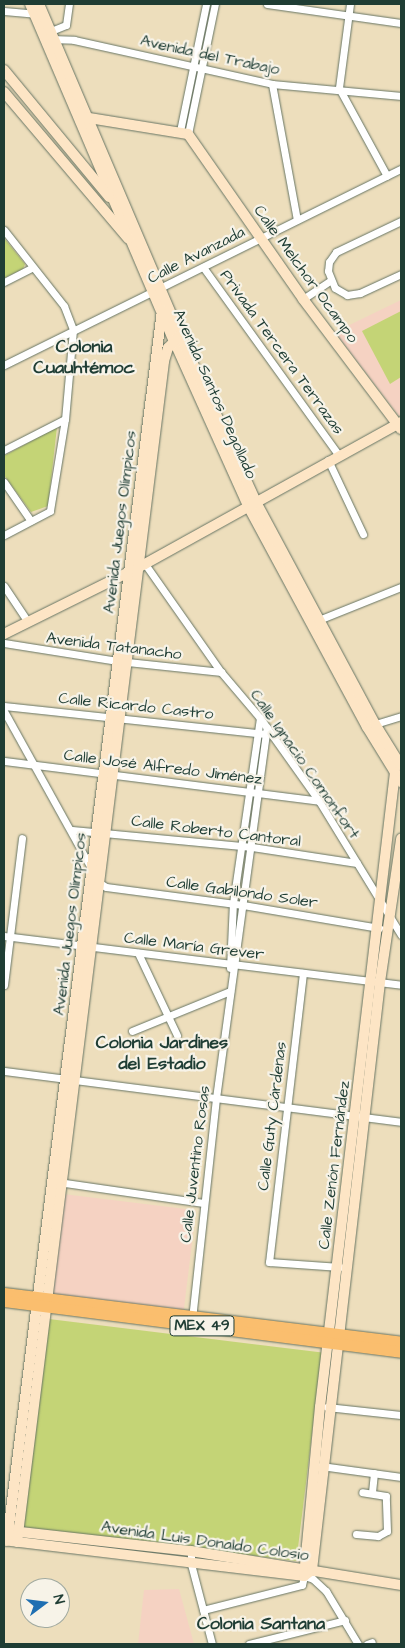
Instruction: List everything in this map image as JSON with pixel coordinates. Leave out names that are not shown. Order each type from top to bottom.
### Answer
[{"type":"main road","name":"MEX 49","points":[[4,1293],[43,1302]]},
{"type":"main road","name":"MEX 49","points":[[4,1300],[43,1302],[333,1338],[401,1342]]},
{"type":"main road","name":"MEX 49","points":[[333,1338],[401,1352]]},
{"type":"street","points":[[69,4],[66,25],[74,40]]},
{"type":"street","points":[[184,132],[206,4]]},
{"type":"street","points":[[184,132],[204,69],[215,4]]},
{"type":"street","points":[[267,4],[349,18],[401,23]]},
{"type":"street","points":[[350,4],[339,88],[387,176]]},
{"type":"street","points":[[4,11],[37,9]]},
{"type":"street","name":"Avenida Santos Degollado","points":[[37,9],[50,36],[134,246],[157,291],[162,310],[177,338]]},
{"type":"street","points":[[50,36],[66,25]]},
{"type":"street","name":"Avenida del Trabajo","points":[[50,36],[272,84],[339,88],[401,96]]},
{"type":"street","points":[[4,70],[133,224]]},
{"type":"street","points":[[272,84],[297,220]]},
{"type":"street","points":[[4,92],[134,246]]},
{"type":"street","points":[[83,117],[184,132]]},
{"type":"street","name":"Avenida Santos Degollado","points":[[83,117],[133,224],[157,291],[252,504],[371,726],[398,770]]},
{"type":"street","points":[[43,139],[54,130]]},
{"type":"street","name":"Calle Melchor Ocampo","points":[[184,132],[261,237],[303,299],[400,425]]},
{"type":"street","name":"Calle Avanzada","points":[[4,365],[401,169]]},
{"type":"street","points":[[401,221],[336,252],[329,262],[330,281],[347,295],[360,293],[401,274]]},
{"type":"street","points":[[4,230],[32,268],[64,306],[73,330],[65,419],[50,511],[4,535]]},
{"type":"street","name":"Privada Tercera Terrazas","points":[[203,267],[338,454]]},
{"type":"street","points":[[4,282],[32,268]]},
{"type":"street","points":[[303,299],[330,281]]},
{"type":"street","name":"Avenida Juegos Olímpicos","points":[[137,568],[162,310]]},
{"type":"street","name":"Avenida Juegos Olímpicos","points":[[10,1536],[43,1302],[88,946],[100,886],[102,833],[109,774],[164,361],[177,338]]},
{"type":"street","points":[[4,450],[65,419]]},
{"type":"street","points":[[4,634],[137,568],[338,454],[400,425]]},
{"type":"street","points":[[328,460],[363,534]]},
{"type":"street","points":[[4,482],[31,521]]},
{"type":"street","name":"Calle Ignacio Comonfort","points":[[137,568],[260,718],[266,731],[319,802],[382,901],[401,935]]},
{"type":"street","points":[[4,586],[28,622]]},
{"type":"street","points":[[314,622],[401,587]]},
{"type":"street","name":"Avenida Tatanacho","points":[[4,643],[123,662],[221,672]]},
{"type":"street","name":"Calle Ricardo Castro","points":[[4,706],[257,734],[266,731]]},
{"type":"street","points":[[4,711],[72,830],[100,886]]},
{"type":"street","points":[[371,726],[401,716]]},
{"type":"street","name":"Calle Juventino Rosas","points":[[233,964],[233,903],[260,718]]},
{"type":"street","name":"Avenida Santos Degollado","points":[[371,726],[398,770]]},
{"type":"street","name":"Calle Juventino Rosas","points":[[192,1320],[203,1203],[231,978],[252,847],[257,793],[266,731]]},
{"type":"street","name":"Calle José Alfredo Jiménez","points":[[4,761],[319,802]]},
{"type":"street","name":"Calle Zenón Fernández","points":[[306,1571],[376,982],[379,928],[398,770]]},
{"type":"street","name":"Calle Roberto Cantoral","points":[[72,830],[252,847],[357,863]]},
{"type":"street","name":"Avenida Juegos Olímpicos","points":[[88,946],[92,869],[102,833]]},
{"type":"street","points":[[4,985],[7,936],[22,838]]},
{"type":"street","name":"Calle Zenón Fernández","points":[[376,982],[390,917],[401,838]]},
{"type":"street","name":"Calle Gabilondo Soler","points":[[100,886],[233,903],[379,928]]},
{"type":"street","name":"Calle María Grever","points":[[7,936],[401,985]]},
{"type":"street","points":[[138,953],[176,1035]]},
{"type":"street","name":"Calle Guty Cárdenas","points":[[303,973],[269,1262],[341,1267]]},
{"type":"street","points":[[132,1031],[230,991]]},
{"type":"street","points":[[4,1071],[401,1122]]},
{"type":"street","points":[[58,1182],[203,1203]]},
{"type":"street","points":[[325,1407],[401,1415]]},
{"type":"street","points":[[318,1466],[401,1477]]},
{"type":"street","points":[[372,1492],[374,1473]]},
{"type":"street","points":[[356,1534],[378,1536],[387,1531],[386,1496],[372,1492],[362,1492]]},
{"type":"street","name":"Avenida Luis Donaldo Colosio","points":[[10,1536],[110,1542],[191,1552],[401,1585]]},
{"type":"street","name":"Avenida Luis Donaldo Colosio","points":[[10,1536],[108,1554],[191,1564],[306,1571]]},
{"type":"street","points":[[108,1554],[110,1542]]},
{"type":"street","points":[[191,1552],[191,1564],[212,1644]]},
{"type":"street","points":[[203,1610],[302,1585],[306,1571]]},
{"type":"street","points":[[306,1571],[326,1591],[358,1644]]},
{"type":"street","points":[[249,1644],[344,1620]]},
{"type":"shaded area","points":[[401,300],[401,415],[399,416],[335,332]]},
{"type":"shaded area","points":[[63,1194],[196,1210],[184,1312],[51,1295]]},
{"type":"shaded area","points":[[179,1589],[194,1644],[138,1644],[144,1590]]},
{"type":"green space","points":[[4,238],[25,264],[23,269],[4,278]]},
{"type":"green space","points":[[401,311],[401,377],[390,384],[362,331]]},
{"type":"green space","points":[[57,427],[48,506],[31,512],[4,475],[4,456]]},
{"type":"green space","points":[[49,1319],[322,1353],[296,1561],[23,1527]]},
{"type":"district","name":"Colonia Cuauhtémoc","points":[[84,358]]},
{"type":"district","name":"Colonia Jardines del Estadio","points":[[162,1054]]},
{"type":"district","name":"Colonia Santana","points":[[261,1624]]}]
